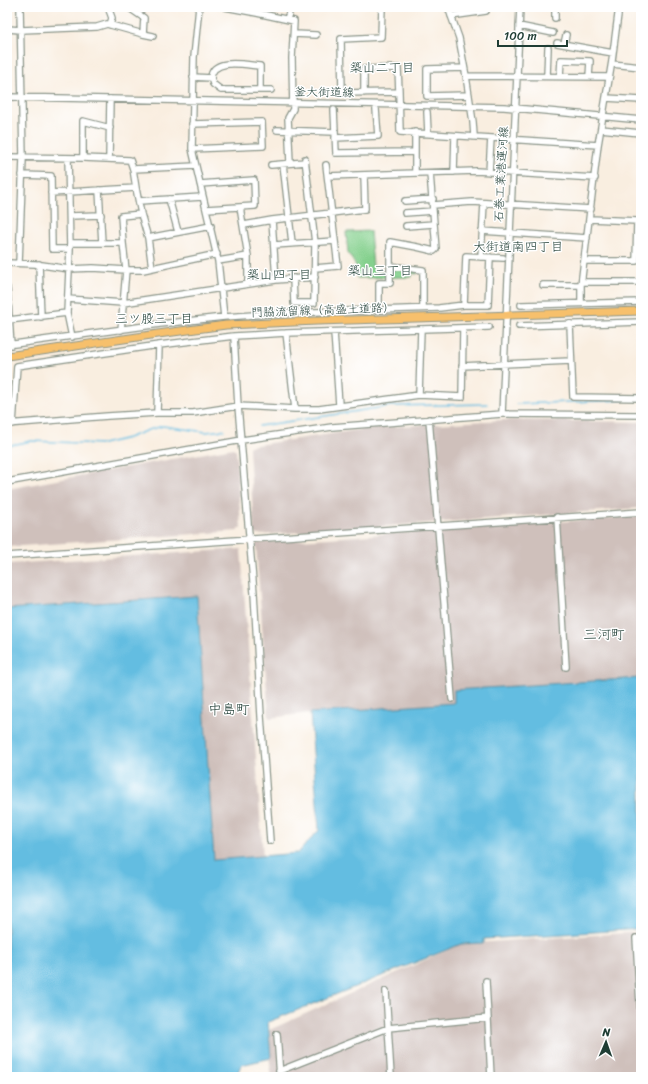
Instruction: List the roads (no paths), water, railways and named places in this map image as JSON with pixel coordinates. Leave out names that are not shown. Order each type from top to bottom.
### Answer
[{"type":"main road","name":"門脇流留線（高盛土道路）","points":[[7,356],[226,325],[641,311]]},
{"type":"street","points":[[19,262],[23,158],[20,7]]},
{"type":"street","points":[[108,7],[112,18],[110,25]]},
{"type":"street","points":[[128,7],[144,18],[143,34]]},
{"type":"street","points":[[199,7],[193,77],[192,149],[202,197],[211,226],[217,254],[224,317]]},
{"type":"street","points":[[225,7],[258,10],[294,21],[293,109],[288,118],[289,130],[287,163],[292,243]]},
{"type":"street","points":[[287,19],[291,7]]},
{"type":"street","points":[[382,7],[382,37],[341,40],[342,93],[399,92]]},
{"type":"street","points":[[448,7],[459,38],[474,122],[474,136]]},
{"type":"street","points":[[451,16],[486,11],[486,7]]},
{"type":"street","name":"石巻工業港運河線","points":[[502,414],[520,7]]},
{"type":"street","points":[[555,7],[555,18]]},
{"type":"street","points":[[581,303],[581,284],[598,145],[612,64],[619,7]]},
{"type":"street","points":[[7,29],[21,30],[97,27],[107,24],[153,36]]},
{"type":"street","points":[[519,26],[553,33]]},
{"type":"street","points":[[294,34],[316,35]]},
{"type":"street","points":[[564,44],[566,36]]},
{"type":"street","points":[[557,43],[613,53]]},
{"type":"street","points":[[547,76],[548,48]]},
{"type":"street","points":[[560,76],[561,60],[590,61],[589,77]]},
{"type":"street","points":[[260,90],[260,66],[223,64],[214,69],[211,74],[213,84],[221,90],[260,90],[271,90]]},
{"type":"street","points":[[612,64],[641,67]]},
{"type":"street","points":[[364,93],[364,69],[398,68],[400,132],[598,145]]},
{"type":"street","points":[[464,68],[426,69],[427,96],[469,95]]},
{"type":"street","points":[[466,76],[609,77]]},
{"type":"street","points":[[193,77],[211,78]]},
{"type":"street","name":"釜大街道線","points":[[7,97],[471,106],[516,108],[641,120]]},
{"type":"street","points":[[606,98],[641,100]]},
{"type":"street","points":[[109,159],[110,99]]},
{"type":"street","points":[[277,130],[335,135],[378,136],[376,109]]},
{"type":"street","points":[[334,110],[336,153],[414,152]]},
{"type":"street","points":[[428,112],[428,133]]},
{"type":"street","points":[[83,158],[83,120],[110,128]]},
{"type":"street","points":[[192,124],[262,122],[263,146],[192,149]]},
{"type":"street","points":[[601,129],[640,133]]},
{"type":"street","points":[[415,132],[415,173]]},
{"type":"street","points":[[454,136],[454,172]]},
{"type":"street","points":[[489,172],[491,138]]},
{"type":"street","points":[[7,157],[130,160],[134,169],[136,188],[141,214],[148,238],[152,268]]},
{"type":"street","points":[[68,158],[70,246],[67,313],[72,337]]},
{"type":"street","points":[[271,165],[305,161],[314,243],[314,303],[294,303],[293,278]]},
{"type":"street","points":[[315,268],[338,266],[326,165]]},
{"type":"street","points":[[134,169],[196,166]]},
{"type":"street","points":[[328,176],[489,172],[594,178]]},
{"type":"street","points":[[379,310],[379,283],[390,283],[390,242],[417,246],[434,251],[436,249],[430,173]]},
{"type":"street","points":[[22,175],[51,176],[52,249],[102,243],[123,243]]},
{"type":"street","points":[[244,225],[272,220],[365,210],[364,175]]},
{"type":"street","points":[[200,184],[254,180],[255,206],[206,209]]},
{"type":"street","points":[[51,192],[136,188]]},
{"type":"street","points":[[99,190],[102,243]]},
{"type":"street","points":[[139,201],[202,197]]},
{"type":"street","points":[[169,199],[178,232]]},
{"type":"street","points":[[405,201],[433,199]]},
{"type":"street","points":[[405,213],[472,202],[591,209]]},
{"type":"street","points":[[481,257],[484,203]]},
{"type":"street","points":[[240,207],[248,256],[248,284]]},
{"type":"street","points":[[121,330],[126,270],[121,216],[141,214]]},
{"type":"street","points":[[70,216],[101,215]]},
{"type":"street","points":[[584,261],[636,261],[637,221],[590,219]]},
{"type":"street","points":[[272,220],[276,280]]},
{"type":"street","points":[[406,226],[434,224]]},
{"type":"street","points":[[148,238],[211,226]]},
{"type":"street","points":[[482,230],[587,238]]},
{"type":"street","points":[[274,245],[335,241]]},
{"type":"street","points":[[7,264],[19,262],[69,269],[93,268],[142,270],[217,254]]},
{"type":"street","points":[[218,261],[248,256]]},
{"type":"street","points":[[464,305],[466,256],[503,258]]},
{"type":"street","points":[[7,288],[9,345],[224,317],[284,313],[488,305],[490,257]]},
{"type":"street","points":[[39,264],[41,316]]},
{"type":"street","points":[[390,266],[424,270],[422,308]]},
{"type":"street","points":[[68,299],[123,303],[276,280],[315,278]]},
{"type":"street","points":[[543,285],[641,282]]},
{"type":"street","points":[[522,305],[641,302]]},
{"type":"street","points":[[9,320],[67,313]]},
{"type":"street","points":[[520,326],[641,322]]},
{"type":"street","points":[[570,324],[573,397],[641,398]]},
{"type":"street","points":[[462,328],[462,397],[419,395],[319,409],[238,406],[193,414],[158,413],[10,424],[17,366],[159,345],[234,336],[489,327]]},
{"type":"street","points":[[419,395],[422,329]]},
{"type":"street","points":[[334,332],[339,405]]},
{"type":"street","points":[[286,333],[295,409]]},
{"type":"street","points":[[234,336],[238,406],[254,593],[270,840]]},
{"type":"street","points":[[158,413],[159,345]]},
{"type":"street","points":[[462,366],[571,361]]},
{"type":"street","points":[[7,482],[242,440],[332,427],[502,414],[641,415]]},
{"type":"street","points":[[429,419],[452,699]]},
{"type":"street","points":[[7,556],[641,512]]},
{"type":"street","points":[[557,518],[566,667]]},
{"type":"street","points":[[636,938],[641,1021]]},
{"type":"street","points":[[486,981],[491,1077]]},
{"type":"street","points":[[386,991],[391,1077]]},
{"type":"street","points":[[277,1034],[280,1074],[388,1028],[488,1018]]},
{"type":"water","points":[[197,596],[214,860],[298,853],[319,830],[310,713],[454,703],[454,690],[641,678],[641,929],[484,939],[484,943],[461,944],[268,1022],[271,1058],[241,1065],[236,1077],[7,1077],[7,609]]},
{"type":"waterway","points":[[516,404],[624,400]]},
{"type":"waterway","points":[[259,426],[391,406],[487,404]]},
{"type":"waterway","points":[[7,446],[31,441],[103,444],[128,438],[163,426],[206,432],[224,430]]},
{"type":"district","name":"築山二丁目","points":[[382,67]]},
{"type":"district","name":"大街道南四丁目","points":[[518,246]]},
{"type":"district","name":"築山三丁目","points":[[380,270]]},
{"type":"district","name":"築山四丁目","points":[[279,274]]},
{"type":"district","name":"三ツ股三丁目","points":[[154,318]]},
{"type":"district","name":"三河町","points":[[604,634]]},
{"type":"district","name":"中島町","points":[[229,709]]}]
